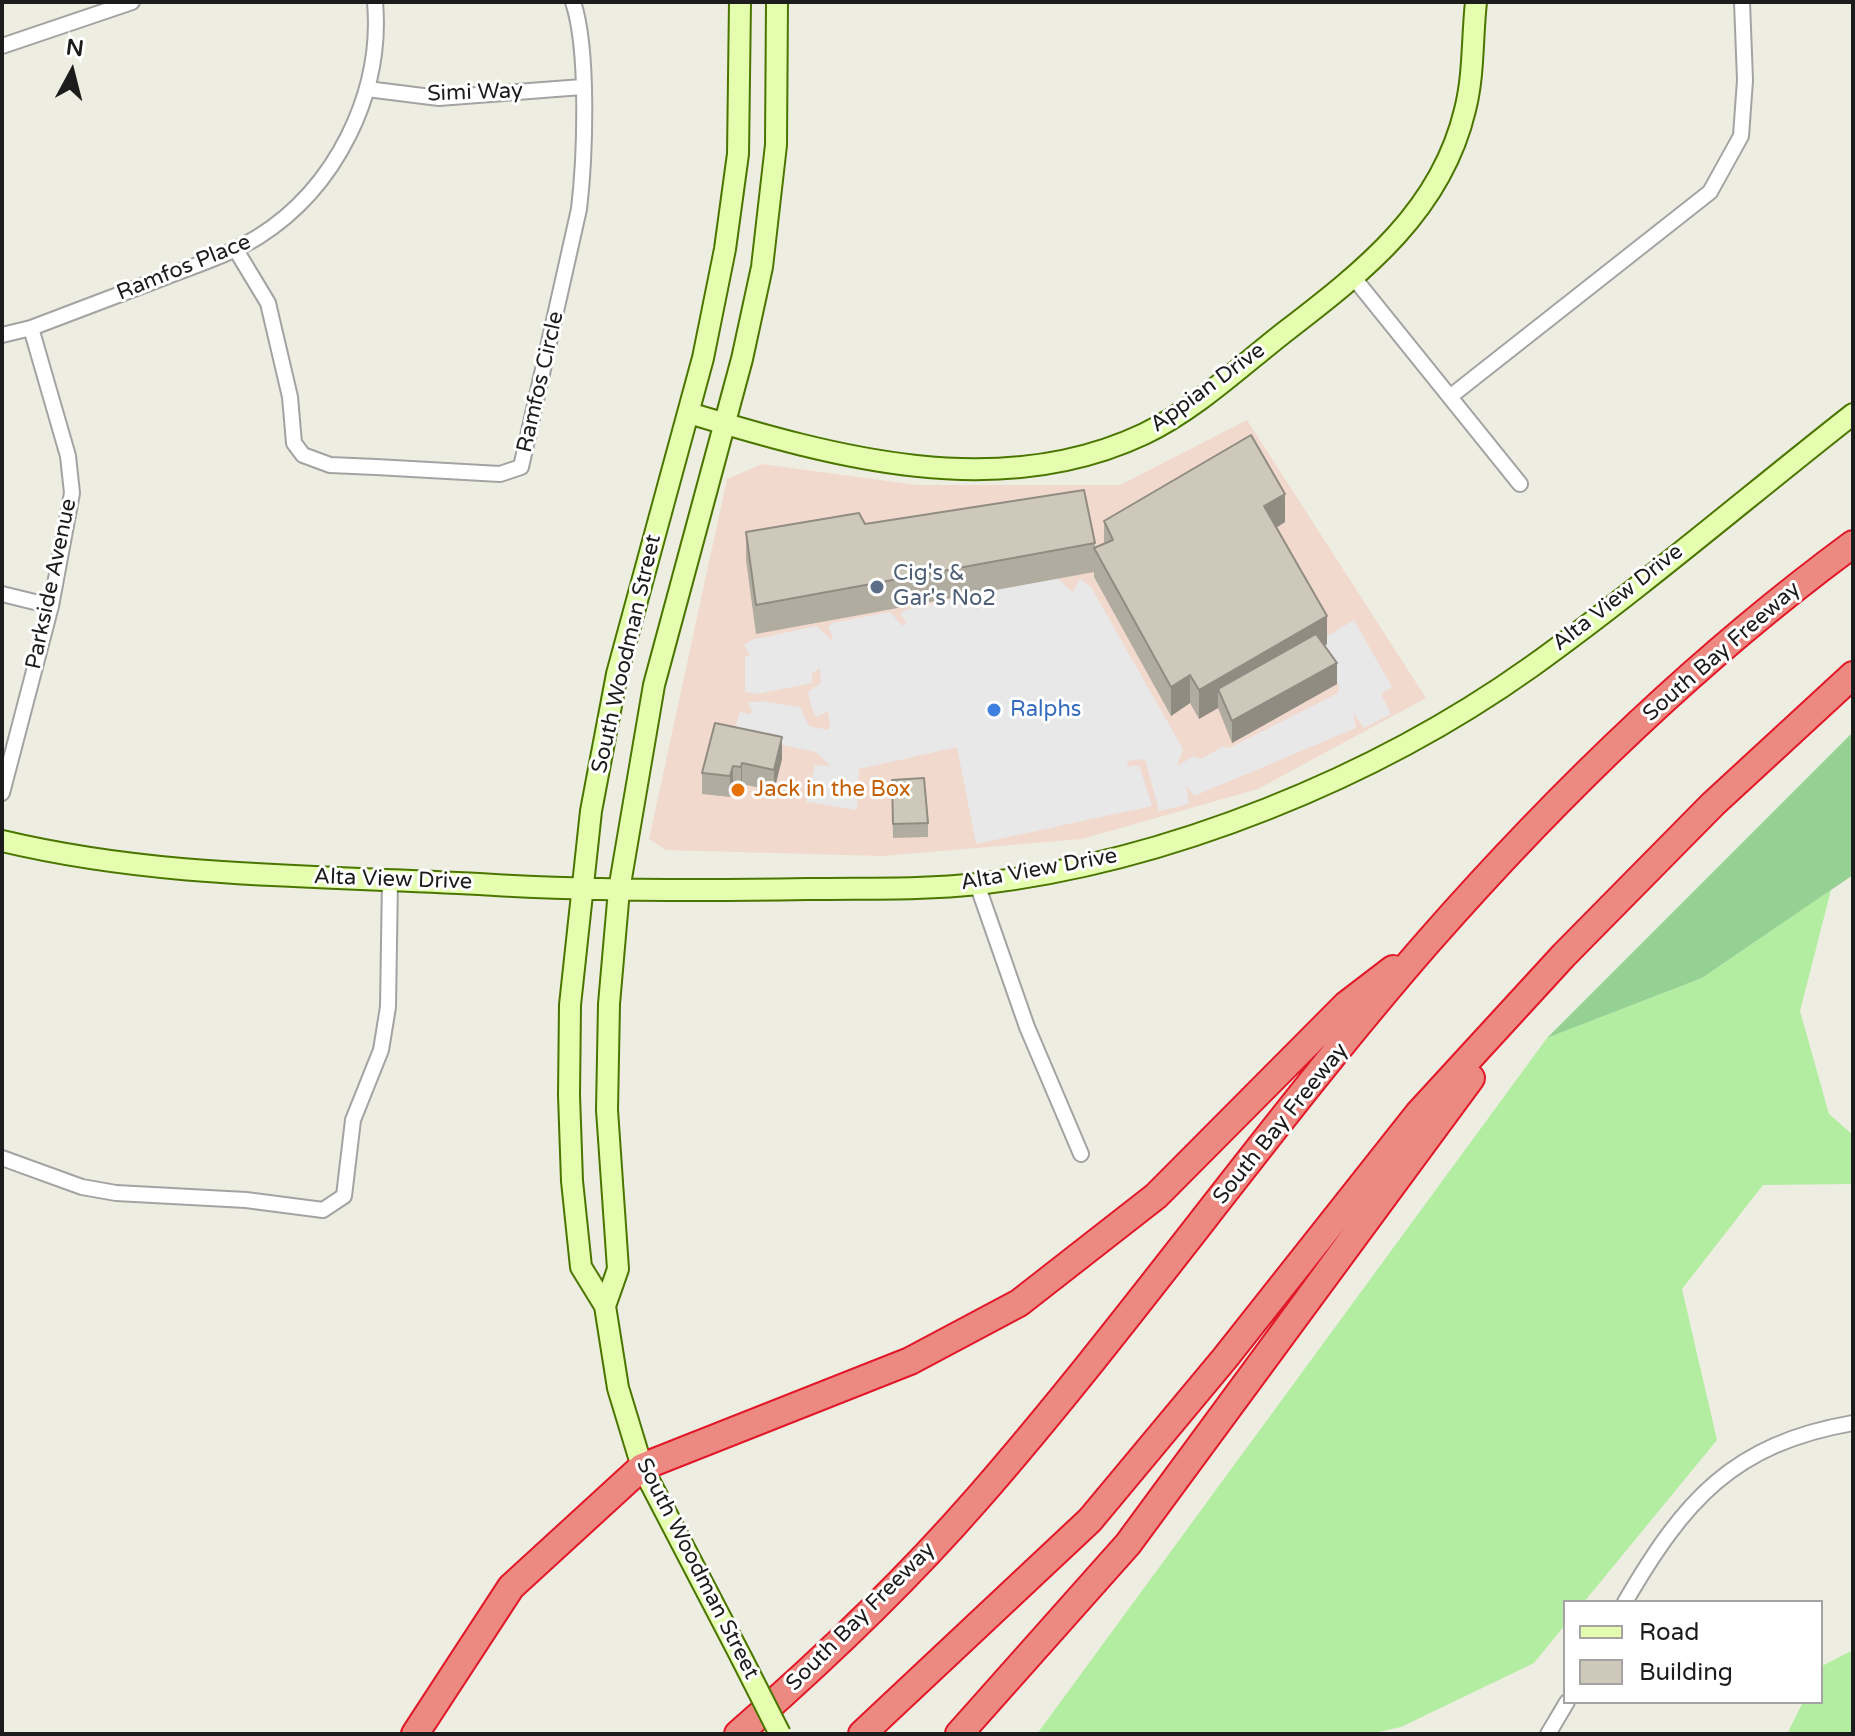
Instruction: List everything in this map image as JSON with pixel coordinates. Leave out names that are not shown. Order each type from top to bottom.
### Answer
[{"type":"highway","name":"South Bay Freeway","points":[[738,1734],[834,1650],[977,1499],[1428,942],[1606,754],[1771,604],[1853,544]]},
{"type":"highway","points":[[862,1734],[1090,1520],[1225,1358],[1418,1114],[1564,955],[1713,804],[1853,675]]},
{"type":"highway","points":[[415,1734],[511,1587],[642,1467],[910,1361],[1019,1303],[1156,1196],[1346,1005],[1428,942]]},
{"type":"highway","points":[[959,1734],[1128,1544],[1348,1241],[1564,955]]},
{"type":"main road","name":"South Woodman Street","points":[[740,2],[738,154],[714,311],[617,674],[591,811],[570,1005],[572,1181],[581,1267],[605,1306],[618,1388],[642,1467],[780,1734]]},
{"type":"main road","name":"South Woodman Street","points":[[605,1306],[618,1269],[607,1110],[609,1004],[619,890],[654,685],[751,320],[770,210],[779,80],[777,2]]},
{"type":"main road","name":"Appian Drive","points":[[689,413],[868,462],[901,466],[979,469],[1067,457],[1145,433],[1178,413],[1354,278],[1422,207],[1449,157],[1470,84],[1476,2]]},
{"type":"main road","name":"Alta View Drive","points":[[2,841],[68,857],[208,874],[581,889],[977,884],[1061,870],[1187,840],[1339,777],[1393,749],[1528,669],[1853,414]]},
{"type":"street","points":[[2,46],[132,2]]},
{"type":"street","name":"Ramfos Place","points":[[2,335],[31,328],[236,250],[281,221],[313,190],[350,134],[367,89],[376,38],[375,2]]},
{"type":"street","name":"Ramfos Circle","points":[[236,250],[268,303],[290,397],[294,443],[303,455],[330,465],[500,474],[521,467],[579,209],[584,166],[582,87],[573,2]]},
{"type":"street","points":[[1451,396],[1710,192],[1741,136],[1745,80],[1742,2]]},
{"type":"street","name":"Simi Way","points":[[367,89],[439,98],[582,87]]},
{"type":"street","points":[[1354,278],[1520,484]]},
{"type":"street","name":"Parkside Avenue","points":[[2,793],[51,606],[70,519],[71,475],[31,328]]},
{"type":"street","points":[[2,594],[51,606]]},
{"type":"street","points":[[2,1158],[82,1187],[116,1193],[246,1200],[323,1210],[344,1196],[353,1120],[381,1050],[388,1007],[390,879]]},
{"type":"street","points":[[977,884],[1027,1027],[1081,1154]]},
{"type":"street","points":[[1626,1600],[1661,1540],[1712,1484],[1777,1444],[1853,1423]]},
{"type":"street","points":[[1548,1734],[1566,1704]]},
{"type":"shaded area","points":[[1247,420],[1426,698],[1258,789],[1082,839],[882,856],[666,850],[649,839],[727,479],[762,464],[917,485],[1120,485]]},
{"type":"shaded area","points":[[1057,578],[1073,592],[1080,579],[1091,587],[1183,749],[1177,766],[1194,756],[1201,759],[1222,747],[1229,748],[1338,693],[1339,686],[1316,643],[1354,620],[1392,687],[1381,694],[1391,714],[1364,728],[1353,712],[1356,728],[1194,796],[1186,785],[1189,804],[1159,811],[1145,759],[1127,761],[1128,767],[1139,765],[1152,806],[976,844],[957,747],[859,769],[857,810],[806,802],[815,765],[831,766],[815,752],[733,734],[740,712],[749,714],[752,711],[748,703],[761,701],[800,707],[809,726],[828,730],[830,727],[828,711],[817,717],[808,692],[821,683],[820,668],[812,674],[812,683],[757,694],[745,692],[745,656],[750,655],[744,645],[751,640],[817,626],[831,640],[833,637],[828,628],[832,623],[890,612],[903,626],[906,622],[900,614],[904,610],[964,597],[977,610],[979,606],[969,595]]},
{"type":"green space","points":[[1853,732],[1853,875],[1702,978],[1547,1038]]},
{"type":"green space","points":[[1831,890],[1800,1011],[1829,1114],[1853,1135],[1853,1184],[1763,1185],[1682,1289],[1717,1440],[1586,1600],[1563,1600],[1563,1627],[1534,1663],[1401,1727],[1369,1734],[1037,1734],[1547,1038],[1702,978]]},
{"type":"green space","points":[[1853,1650],[1853,1734],[1787,1734],[1802,1704],[1823,1704],[1823,1665]]},
{"type":"building","points":[[1251,435],[1285,494],[1264,506],[1327,616],[1199,690],[1190,675],[1171,687],[1094,548],[1113,540],[1104,521]]},
{"type":"building","points":[[1084,490],[1095,543],[756,605],[746,532],[859,513],[865,524]]},
{"type":"building","points":[[1316,634],[1337,663],[1232,721],[1218,689]]},
{"type":"building","points":[[715,723],[782,737],[774,770],[742,763],[741,767],[733,766],[730,776],[702,773]]},
{"type":"building","points":[[924,778],[928,823],[893,824],[892,780]]},
{"type":"place","name":"Cig's & Gar's No2","points":[[877,587]]},
{"type":"place","name":"Ralphs","points":[[994,710]]},
{"type":"place","name":"Jack in the Box","points":[[738,790]]}]
